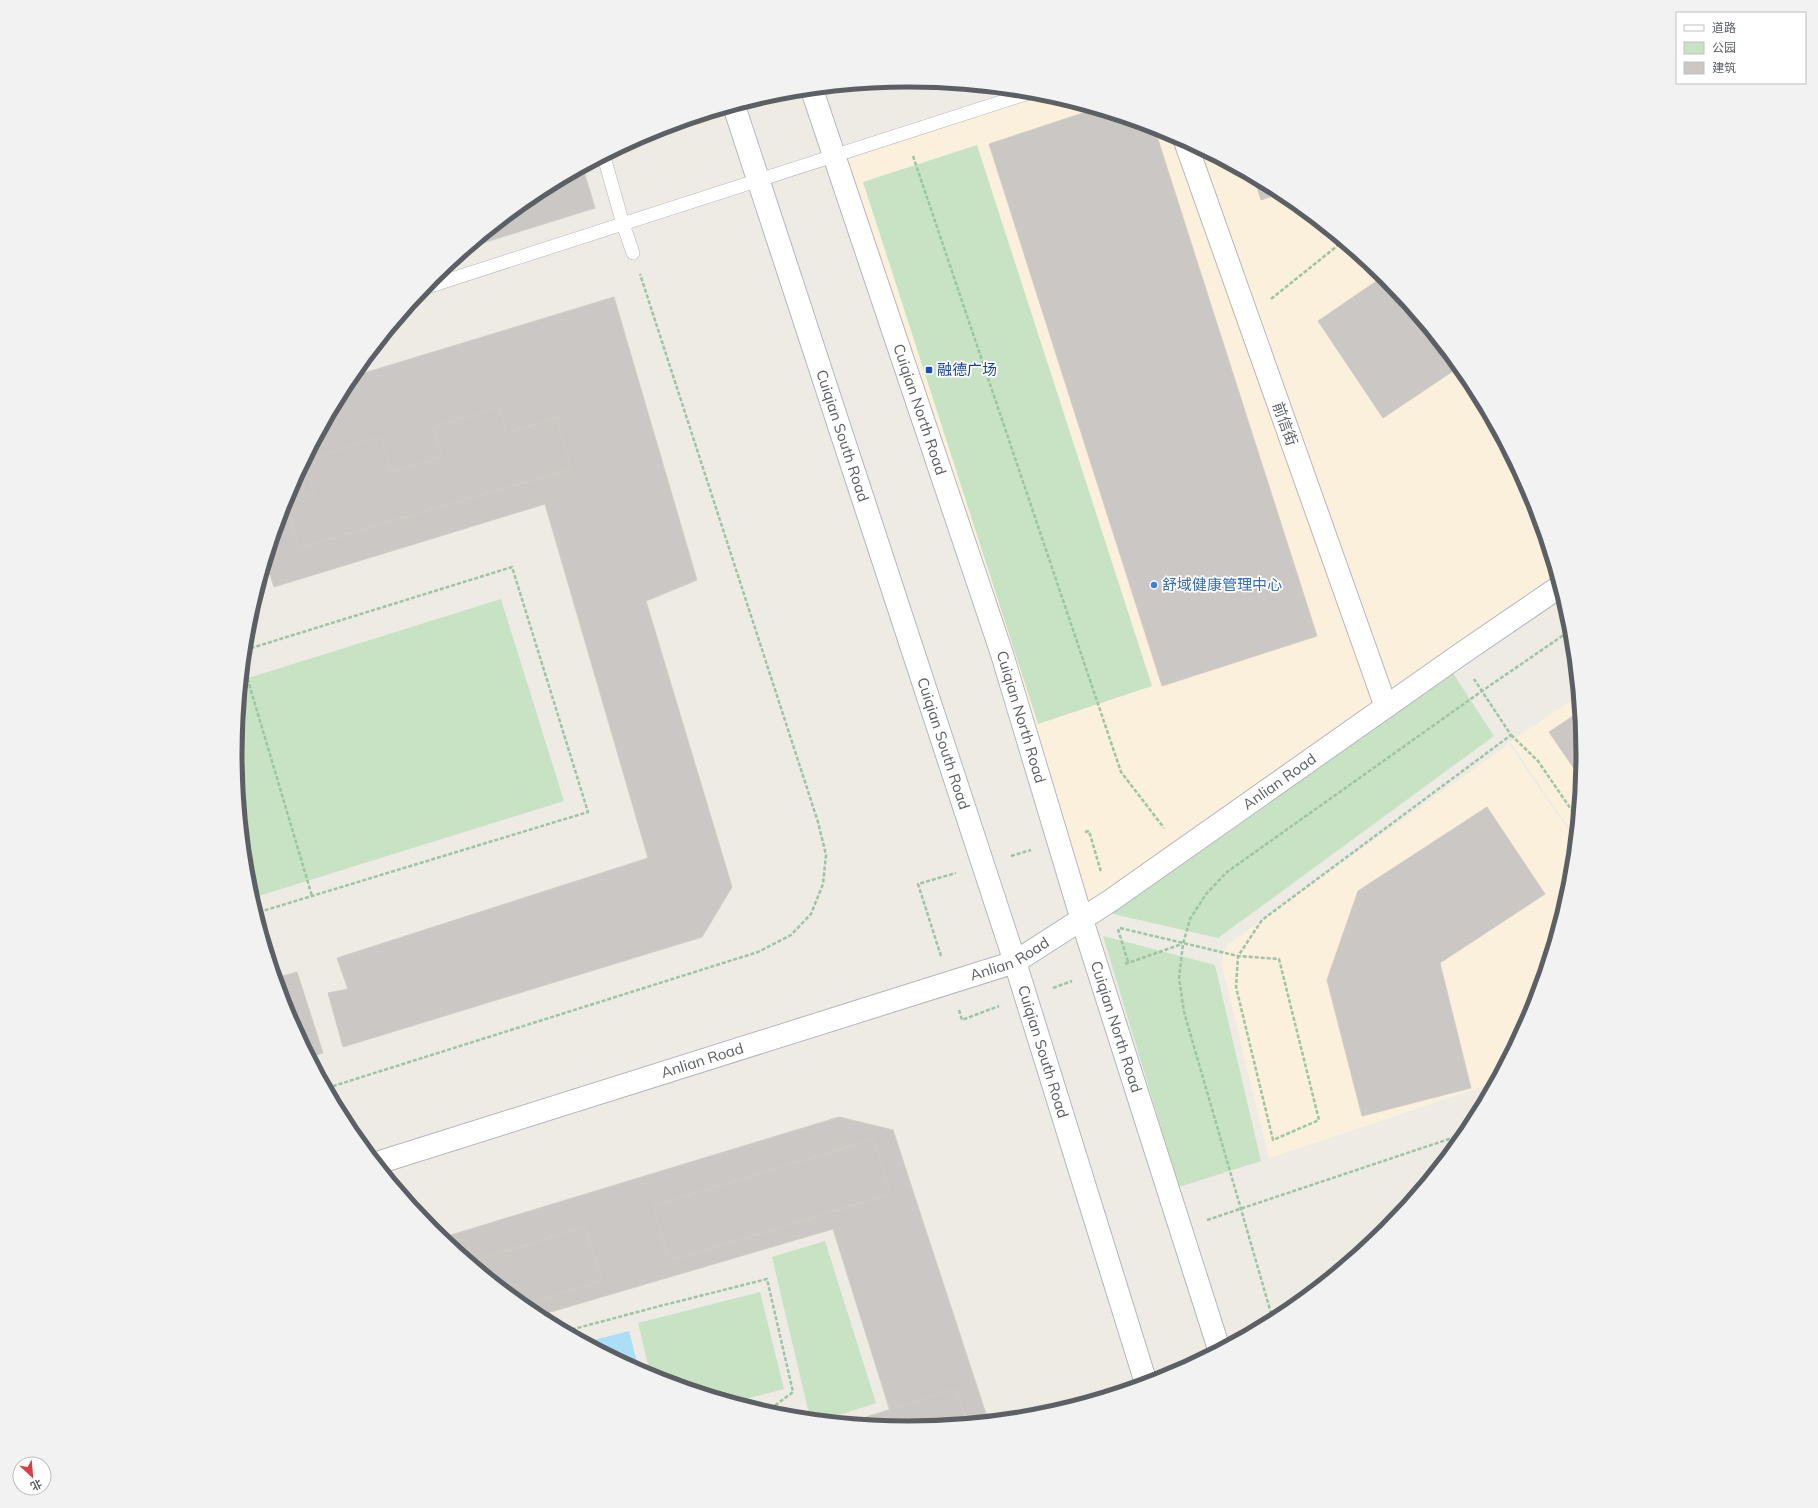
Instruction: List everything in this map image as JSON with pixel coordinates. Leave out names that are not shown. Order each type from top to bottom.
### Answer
[{"type":"main road","name":"Cuiqian North Road","points":[[813,94],[1002,654],[1082,920],[1218,1345]]},
{"type":"main road","name":"Cuiqian South Road","points":[[735,110],[1015,962],[1144,1378]]},
{"type":"main road","name":"前信街","points":[[1188,149],[1386,707]]},
{"type":"main road","name":"Anlian Road","points":[[381,1162],[1015,962],[1082,920],[1555,590]]},
{"type":"lane","points":[[435,285],[1018,97]]},
{"type":"lane","points":[[605,161],[623,224],[634,253]]},
{"type":"path","points":[[905,132],[1121,772],[1181,851]]},
{"type":"path","points":[[1248,317],[1339,245]]},
{"type":"path","points":[[331,1087],[758,952],[791,935],[811,914],[823,884],[826,855],[818,822],[634,253]]},
{"type":"path","points":[[251,648],[512,567],[588,812],[261,911]]},
{"type":"path","points":[[1271,1314],[1184,1012],[1179,978],[1183,944],[1190,919],[1206,894],[1227,872],[1482,691],[1565,634]]},
{"type":"path","points":[[1458,656],[1511,735],[1538,761],[1573,813]]},
{"type":"path","points":[[247,677],[312,896]]},
{"type":"path","points":[[1118,927],[1183,944],[1238,956],[1279,960],[1319,1120],[1273,1140],[1236,987],[1238,956],[1262,920],[1511,735]]},
{"type":"path","points":[[1181,1229],[1455,1137]]},
{"type":"path","points":[[571,1330],[767,1279],[794,1392],[774,1407]]},
{"type":"shaded area","points":[[1024,98],[1082,110],[1123,122],[1184,147],[1383,706],[1084,917],[838,157]]},
{"type":"shaded area","points":[[1192,150],[1242,176],[1280,199],[1315,225],[1381,282],[1410,314],[1464,383],[1487,421],[1507,459],[1541,540],[1555,588],[1387,703]]},
{"type":"shaded area","points":[[1574,699],[1576,754],[1575,798],[1571,831],[1510,742]]},
{"type":"shaded area","points":[[1509,744],[1571,834],[1563,884],[1553,927],[1541,968],[1525,1009],[1489,1084],[1269,1158],[1221,962],[1227,945]]},
{"type":"green space","points":[[977,145],[1152,686],[1038,724],[863,182]]},
{"type":"green space","points":[[501,599],[564,801],[258,896],[248,841],[243,798],[243,710],[247,679]]},
{"type":"green space","points":[[1453,673],[1494,736],[1218,938],[1109,913]]},
{"type":"green space","points":[[1103,936],[1215,965],[1261,1161],[1179,1187]]},
{"type":"green space","points":[[825,1241],[876,1403],[835,1416],[809,1413],[772,1257]]},
{"type":"green space","points":[[760,1292],[784,1389],[743,1400],[695,1386],[649,1368],[638,1323]]},
{"type":"water","points":[[629,1331],[637,1362],[614,1352],[592,1341]]},
{"type":"building","points":[[1087,112],[1123,122],[1157,135],[1317,636],[1162,686],[989,144]]},
{"type":"building","points":[[584,172],[595,208],[480,244],[538,199]]},
{"type":"building","points":[[1256,185],[1274,196],[1261,200]]},
{"type":"building","points":[[1379,280],[1410,314],[1454,370],[1383,418],[1318,321]]},
{"type":"building","points":[[614,297],[697,580],[646,601],[732,887],[702,937],[343,1047],[328,993],[348,989],[337,958],[648,858],[545,504],[274,587],[268,570],[277,540],[293,499],[331,420],[361,374]]},
{"type":"building","points":[[499,407],[507,433],[557,418],[571,469],[299,548],[288,511],[293,498],[314,492],[307,468],[312,457],[381,437],[391,472],[442,457],[433,427]]},
{"type":"building","points":[[1575,715],[1576,771],[1549,732]]},
{"type":"building","points":[[1487,807],[1545,894],[1440,963],[1471,1088],[1362,1116],[1327,980],[1358,891]]},
{"type":"building","points":[[297,972],[323,1053],[314,1056],[293,1009],[280,977]]},
{"type":"building","points":[[839,1117],[893,1130],[987,1416],[953,1420],[893,1421],[833,1229],[545,1314],[503,1283],[448,1236]]},
{"type":"building","points":[[874,1139],[890,1194],[669,1261],[653,1206]]},
{"type":"building","points":[[585,1227],[602,1281],[530,1303],[475,1260]]},
{"type":"building","points":[[956,1389],[966,1419],[909,1421],[859,1419]]},
{"type":"place","name":"融德广场","points":[[929,370]]},
{"type":"place","name":"舒域健康管理中心","points":[[1154,585]]}]
